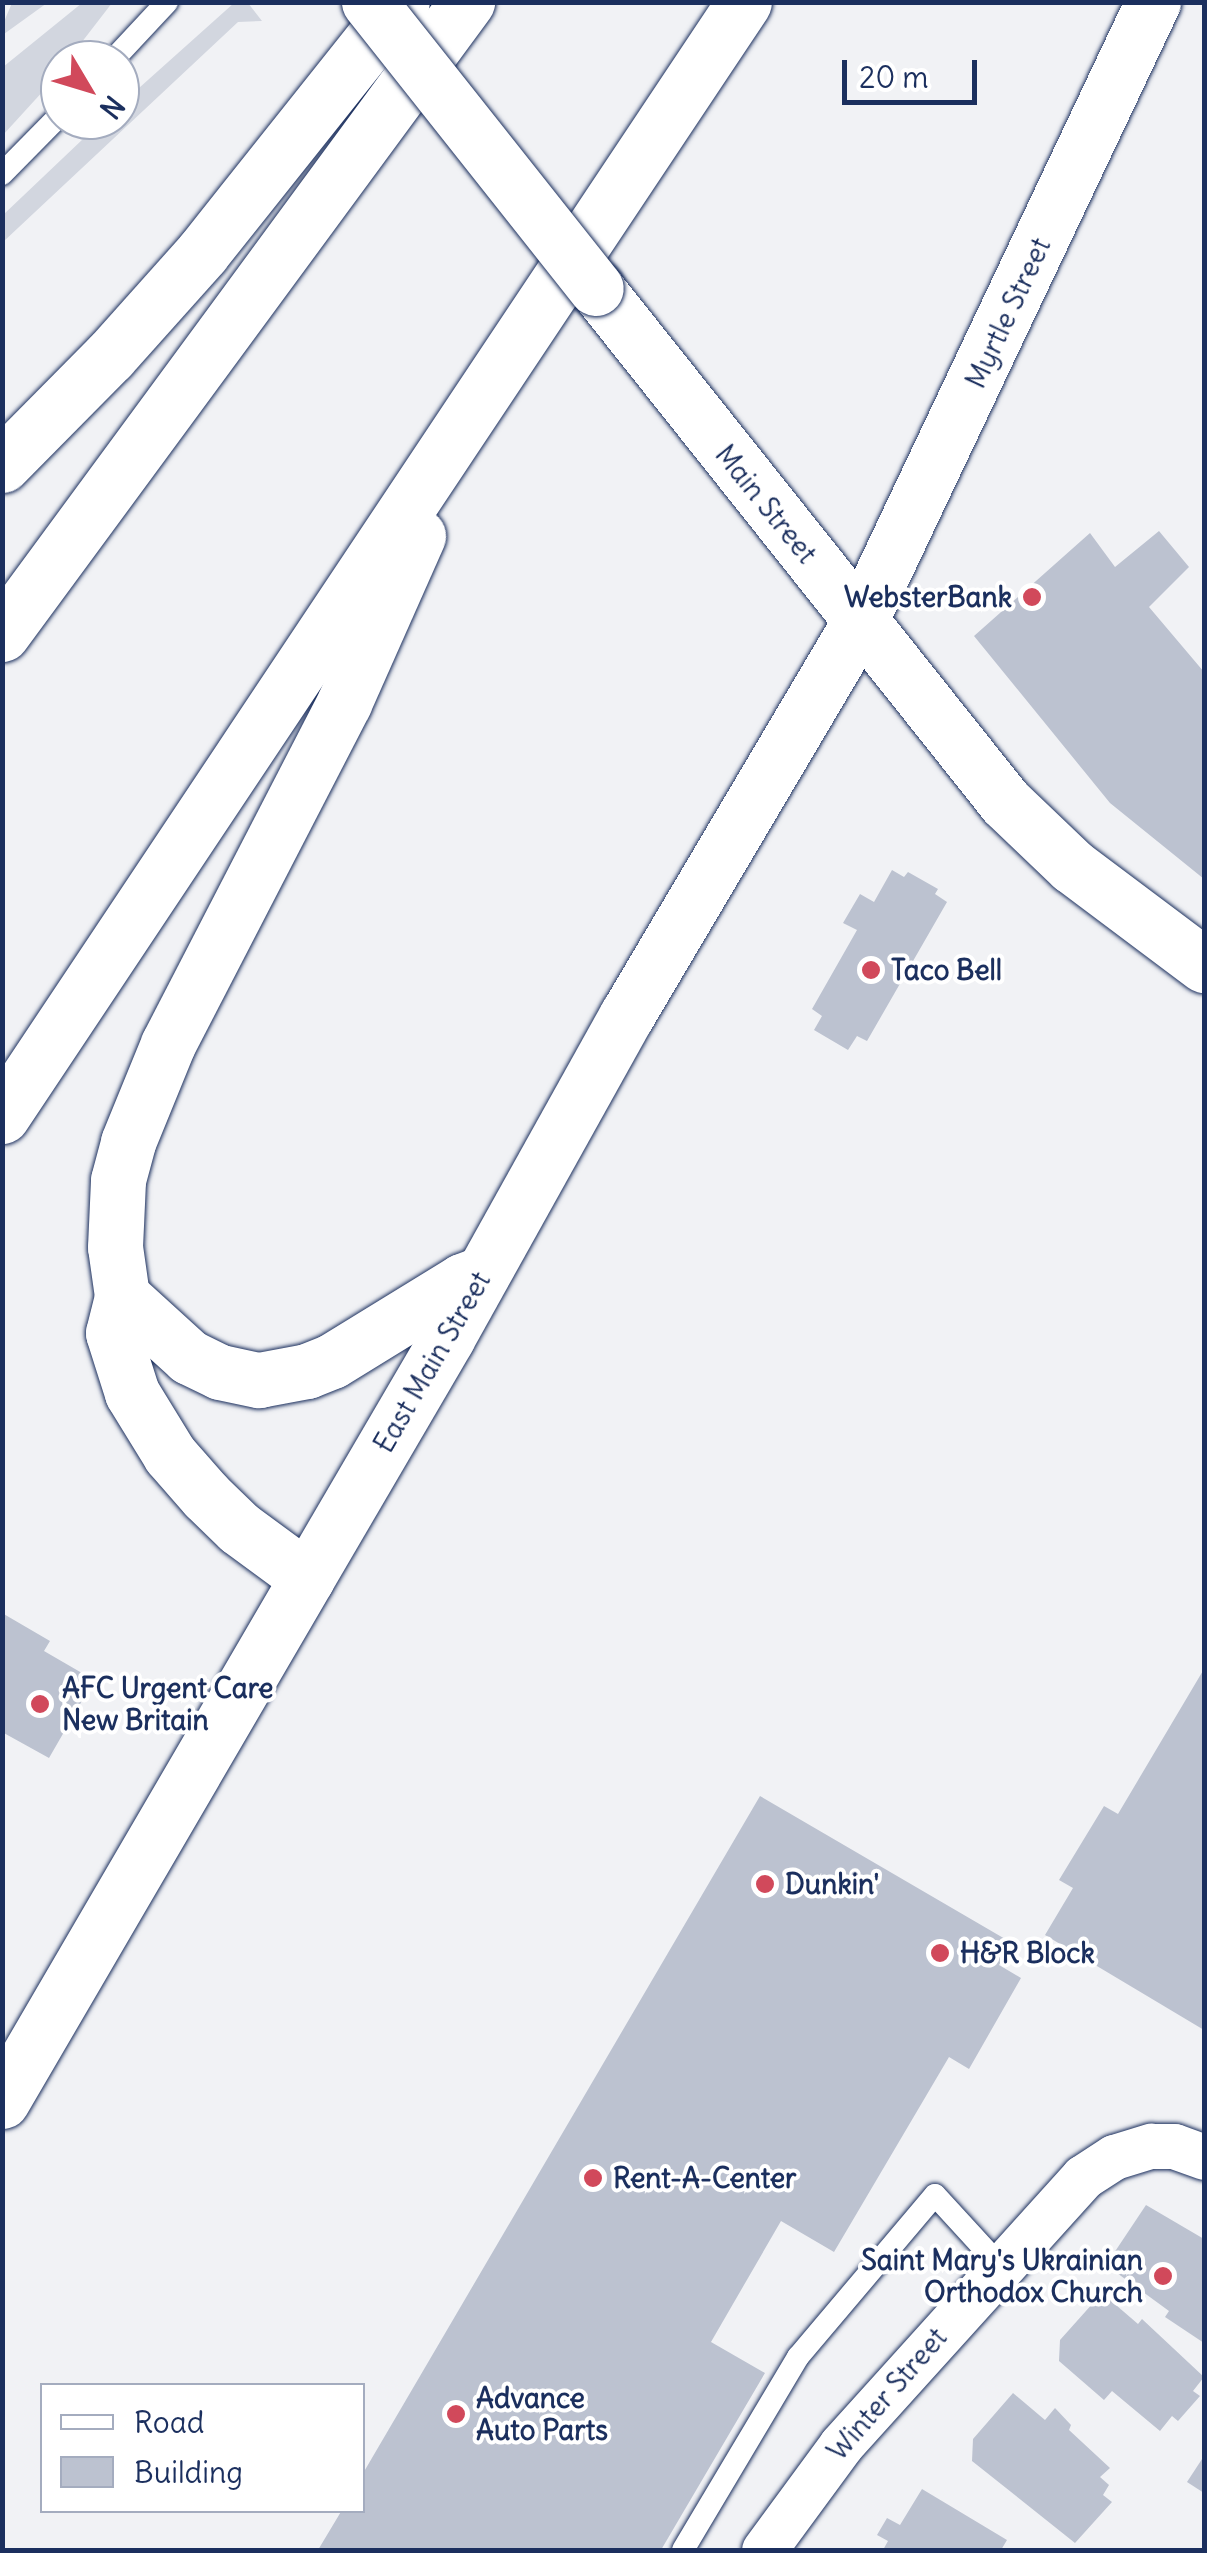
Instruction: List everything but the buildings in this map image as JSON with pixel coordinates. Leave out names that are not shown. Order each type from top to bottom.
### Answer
[{"type":"main road","name":"Main Street","points":[[369,2],[860,622],[1026,824],[1072,866],[1204,964]]},
{"type":"main road","points":[[2,466],[110,356],[202,253],[402,2]]},
{"type":"main road","points":[[2,634],[467,2]]},
{"type":"main road","points":[[2,1116],[744,2]]},
{"type":"main road","name":"Myrtle Street","points":[[860,622],[1154,2]]},
{"type":"main road","points":[[306,1578],[238,1528],[206,1496],[149,1424],[116,1349],[114,1316],[122,1296],[115,1247],[118,1180],[142,1104],[386,616],[417,537],[439,462]]},
{"type":"main road","name":"East Main Street","points":[[2,2101],[483,1273],[627,1015],[860,622]]},
{"type":"main road","points":[[122,1296],[189,1357],[220,1372],[259,1380],[306,1371],[332,1361],[462,1281],[483,1273]]},
{"type":"street","name":"Winter Street","points":[[764,2550],[840,2445],[1083,2178],[1114,2157],[1183,2151]]},
{"type":"lane","points":[[131,40],[168,2]]},
{"type":"lane","points":[[2,174],[40,135]]},
{"type":"lane","points":[[683,2550],[798,2357],[935,2195],[1001,2267]]},
{"type":"shaded area","points":[[12,2],[47,3],[4,34],[3,24]]},
{"type":"shaded area","points":[[82,3],[112,3],[83,40],[40,40],[40,94],[3,135],[3,67]]},
{"type":"shaded area","points":[[234,3],[248,3],[262,21],[238,22],[140,114],[140,87]]},
{"type":"shaded area","points":[[82,140],[112,140],[3,242],[3,215]]},
{"type":"place","name":"WebsterBank","points":[[1032,597]]},
{"type":"place","name":"Taco Bell","points":[[871,970]]},
{"type":"place","name":"AFC Urgent Care New Britain","points":[[40,1704]]},
{"type":"place","name":"Dunkin'","points":[[765,1884]]},
{"type":"place","name":"H&R Block","points":[[940,1953]]},
{"type":"place","name":"Rent-A-Center","points":[[593,2178]]},
{"type":"place","name":"Saint Mary's Ukrainian Orthodox Church","points":[[1163,2276]]},
{"type":"place","name":"Advance Auto Parts","points":[[456,2414]]}]
